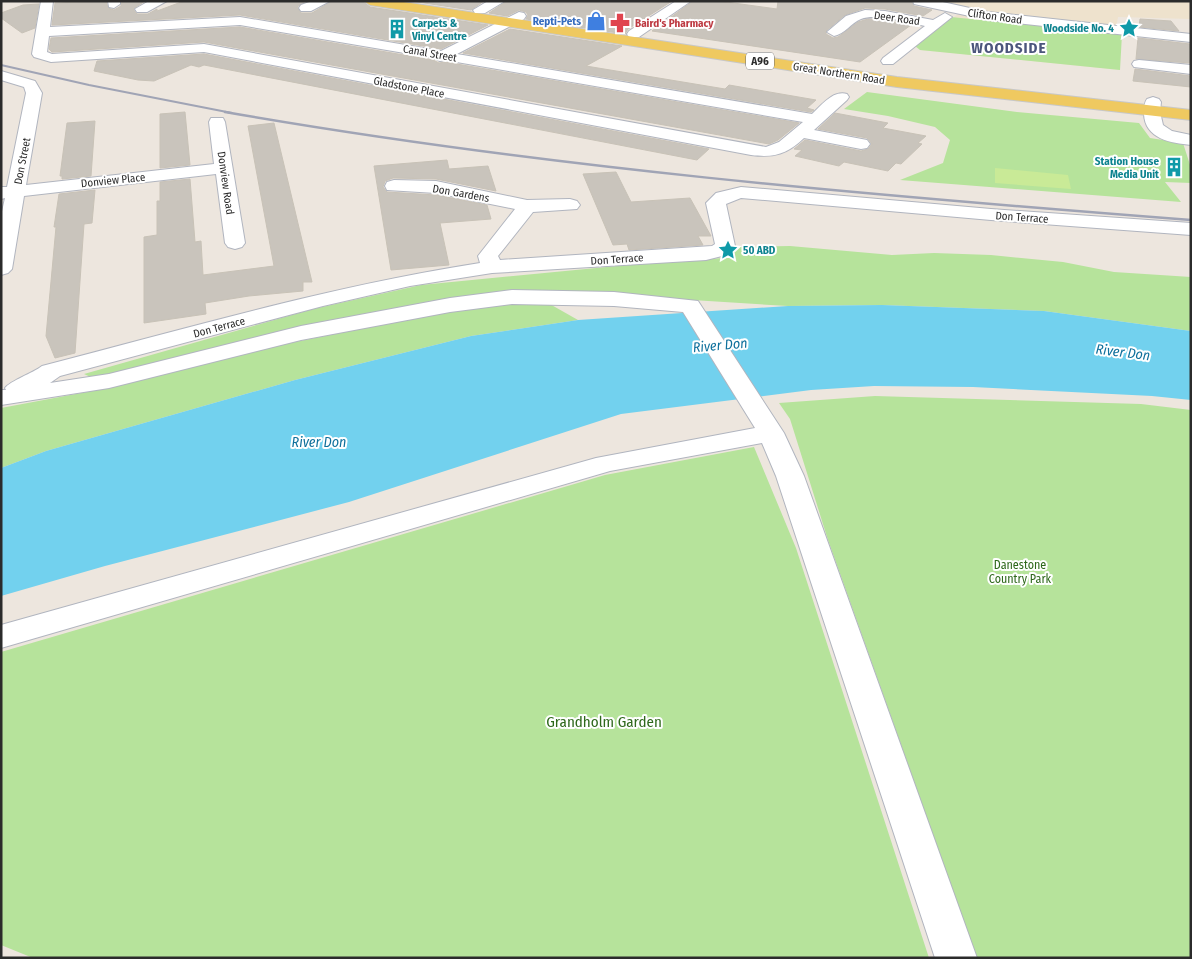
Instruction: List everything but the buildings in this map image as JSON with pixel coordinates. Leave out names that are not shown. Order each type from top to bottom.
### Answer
[{"type":"main road","name":"Great Northern Road","points":[[370,1],[513,19],[897,82],[1152,106],[1191,106]]},
{"type":"main road","name":"A96","points":[[419,1],[480,10],[513,19],[634,34]]},
{"type":"main road","name":"Great Northern Road","points":[[634,34],[919,76],[1152,106],[1191,115]]},
{"type":"street","points":[[42,32],[48,1]]},
{"type":"street","points":[[142,9],[161,1]]},
{"type":"street","points":[[312,33],[324,1]]},
{"type":"street","points":[[480,10],[499,1]]},
{"type":"street","points":[[634,34],[685,1]]},
{"type":"street","name":"Clifton Road","points":[[919,1],[956,6],[1001,18],[1191,38]]},
{"type":"street","points":[[956,6],[994,6]]},
{"type":"street","name":"Deer Road","points":[[888,61],[956,6]]},
{"type":"street","name":"Deer Road","points":[[834,32],[856,16],[864,14],[876,14],[935,24]]},
{"type":"street","points":[[426,64],[513,19]]},
{"type":"street","name":"Canal Street","points":[[42,32],[240,20],[815,119]]},
{"type":"street","name":"Gladstone Place","points":[[42,32],[39,54],[51,58],[204,48],[751,150],[767,152],[778,150],[791,142],[800,132]]},
{"type":"street","points":[[150,66],[154,64],[160,51]]},
{"type":"street","points":[[1139,64],[1191,70]]},
{"type":"street","points":[[391,83],[408,74]]},
{"type":"street","name":"Don Street","points":[[1,75],[30,84],[34,93],[9,192],[1,269]]},
{"type":"street","points":[[800,132],[840,98],[821,95]]},
{"type":"street","points":[[1152,106],[1156,125],[1164,135],[1191,140]]},
{"type":"street","name":"Donview Road","points":[[217,122],[234,243]]},
{"type":"street","points":[[800,132],[861,144]]},
{"type":"street","name":"Donview Place","points":[[9,192],[224,168]]},
{"type":"street","name":"Don Gardens","points":[[394,186],[436,187],[527,206],[570,205]]},
{"type":"street","name":"Don Terrace","points":[[1,393],[38,380],[51,371],[320,300],[410,280],[492,267],[706,254],[719,251],[725,246],[716,203],[731,193],[770,194],[941,211],[1191,229]]},
{"type":"street","points":[[492,267],[488,256],[527,206]]},
{"type":"street","points":[[1,398],[109,381],[301,333],[450,305],[494,299],[512,297],[614,299],[690,306],[767,426],[790,476],[956,958]]},
{"type":"street","points":[[1,637],[606,464],[767,426]]},
{"type":"shaded area","points":[[933,1],[1191,1],[1191,19],[1118,17],[1116,28],[1120,70],[920,50],[942,25],[966,9]]},
{"type":"green space","points":[[951,17],[1122,34],[1120,70],[920,50],[915,46]]},
{"type":"green space","points":[[867,92],[1017,112],[1139,123],[1150,138],[1183,143],[1191,168],[1191,183],[1165,182],[1181,202],[900,180],[943,163],[950,140],[935,127],[888,116],[844,109]]},
{"type":"green space","points":[[995,168],[1068,175],[1071,189],[995,183]]},
{"type":"green space","points":[[790,246],[892,255],[934,253],[991,255],[1063,262],[1114,272],[1191,277],[1191,331],[1044,311],[882,305],[788,306],[644,297],[505,293],[95,379],[84,374],[313,309],[421,285],[723,258],[738,247]]},
{"type":"green space","points":[[505,302],[548,303],[578,320],[471,336],[295,380],[46,451],[1,468],[1,408],[97,390],[275,346],[449,311]]},
{"type":"green space","name":"Danestone Country Park","points":[[875,396],[1141,404],[1191,410],[1191,958],[977,958],[828,540],[790,419],[779,403]]},
{"type":"green space","name":"Grandholm Garden","points":[[754,447],[796,548],[929,958],[33,958],[1,945],[1,652],[605,475]]},
{"type":"water","name":"River Don","points":[[882,305],[1044,311],[1191,331],[1191,400],[1152,396],[973,387],[874,386],[811,390],[621,414],[349,502],[105,566],[1,596],[1,468],[46,451],[295,380],[471,336],[578,320],[788,306]]},
{"type":"railway","points":[[1,65],[89,85],[232,113]]},
{"type":"railway","points":[[225,112],[345,132],[466,149],[707,178],[1191,220]]},
{"type":"place","name":"Repti-Pets","points":[[596,21]]},
{"type":"place","name":"Baird's Pharmacy","points":[[620,23]]},
{"type":"place","name":"Woodside No. 4","points":[[1129,28]]},
{"type":"place","name":"Carpets & Vinyl Centre","points":[[397,29]]},
{"type":"place","name":"Station House Media Unit","points":[[1174,167]]},
{"type":"place","name":"50 ABD","points":[[728,250]]},
{"type":"district","name":"WOODSIDE","points":[[1009,48]]}]
